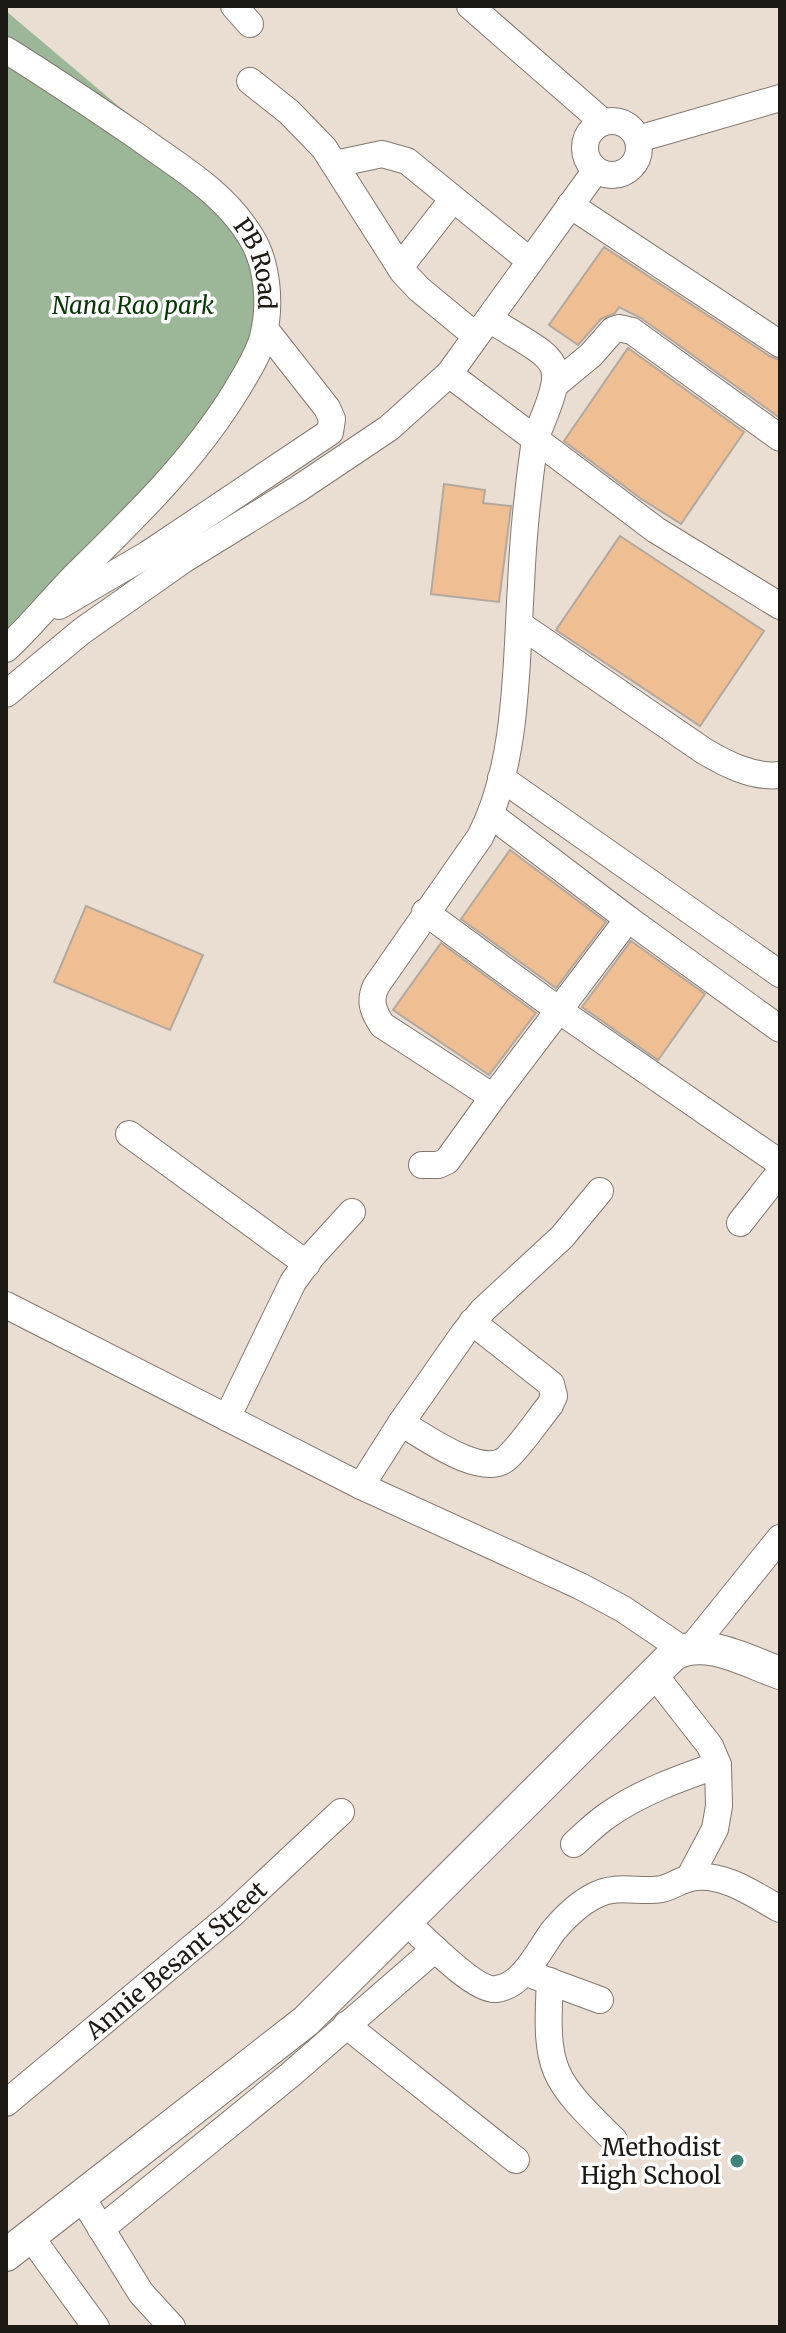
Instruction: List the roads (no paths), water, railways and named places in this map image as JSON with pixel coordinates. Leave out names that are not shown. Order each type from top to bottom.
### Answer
[{"type":"main road","points":[[18,2245],[306,2021],[653,1673],[687,1648],[714,1650],[780,1673]]},
{"type":"street","points":[[470,6],[603,122]]},
{"type":"street","name":"PB Road","points":[[6,50],[206,185],[233,211],[253,240],[262,265],[267,301],[265,329],[251,366],[217,421],[186,462],[6,649]]},
{"type":"street","points":[[250,81],[311,132],[335,164],[400,267],[419,289],[482,327],[552,361],[557,374],[557,383],[535,439],[526,511],[511,719],[491,815],[480,837],[425,912],[373,992],[373,1011],[382,1025],[493,1097]]},
{"type":"street","points":[[638,139],[780,98]]},
{"type":"street","points":[[620,121],[634,131],[638,139],[638,156],[629,170],[612,175],[596,170],[586,157],[585,140],[595,126],[603,122],[620,121]]},
{"type":"street","points":[[335,164],[368,155],[394,156],[407,161],[530,261]]},
{"type":"street","points":[[6,694],[82,631],[183,560],[389,428],[449,374],[596,170]]},
{"type":"street","points":[[400,267],[453,199]]},
{"type":"street","points":[[570,205],[780,344]]},
{"type":"street","points":[[31,622],[148,554],[330,432],[332,419],[327,408],[265,329]]},
{"type":"street","points":[[557,383],[591,355],[613,330],[625,329],[780,438]]},
{"type":"street","points":[[449,374],[656,530],[780,606]]},
{"type":"street","points":[[519,624],[704,751],[729,765],[769,776],[780,775]]},
{"type":"street","points":[[501,778],[780,974]]},
{"type":"street","points":[[491,815],[780,1029]]},
{"type":"street","points":[[425,912],[560,1011],[780,1163]]},
{"type":"street","points":[[422,1165],[438,1165],[447,1161],[628,919]]},
{"type":"street","points":[[129,1134],[307,1264]]},
{"type":"street","points":[[740,1223],[780,1172]]},
{"type":"street","points":[[361,1486],[472,1322],[562,1237],[600,1191]]},
{"type":"street","points":[[227,1418],[293,1282],[352,1212]]},
{"type":"street","points":[[6,1305],[361,1486],[580,1586],[687,1648],[780,1538]]},
{"type":"street","points":[[401,1423],[475,1464],[490,1465],[506,1459],[550,1405],[554,1396],[551,1384],[472,1322]]},
{"type":"street","points":[[653,1673],[710,1746],[718,1765],[719,1806],[715,1829],[689,1878]]},
{"type":"street","points":[[574,1844],[608,1815],[632,1801],[661,1786],[718,1765]]},
{"type":"street","name":"Annie Besant Street","points":[[6,2103],[220,1925],[341,1812]]},
{"type":"street","points":[[405,1921],[482,1987],[494,1990],[512,1984],[525,1971],[565,1917],[578,1905],[611,1890],[663,1889],[689,1878],[710,1877],[729,1882],[780,1909]]},
{"type":"street","points":[[101,2229],[290,2075],[435,1949]]},
{"type":"street","points":[[525,1971],[600,2000]]},
{"type":"street","points":[[550,1981],[548,2045],[560,2084],[614,2140]]},
{"type":"street","points":[[346,2025],[516,2160]]},
{"type":"street","points":[[81,2196],[141,2293],[172,2327]]},
{"type":"street","points":[[18,2245],[96,2327]]},
{"type":"place","name":"Methodist High School","points":[[737,2161]]},
{"type":"park label","name":"Nana Rao park","points":[[133,305]]}]
